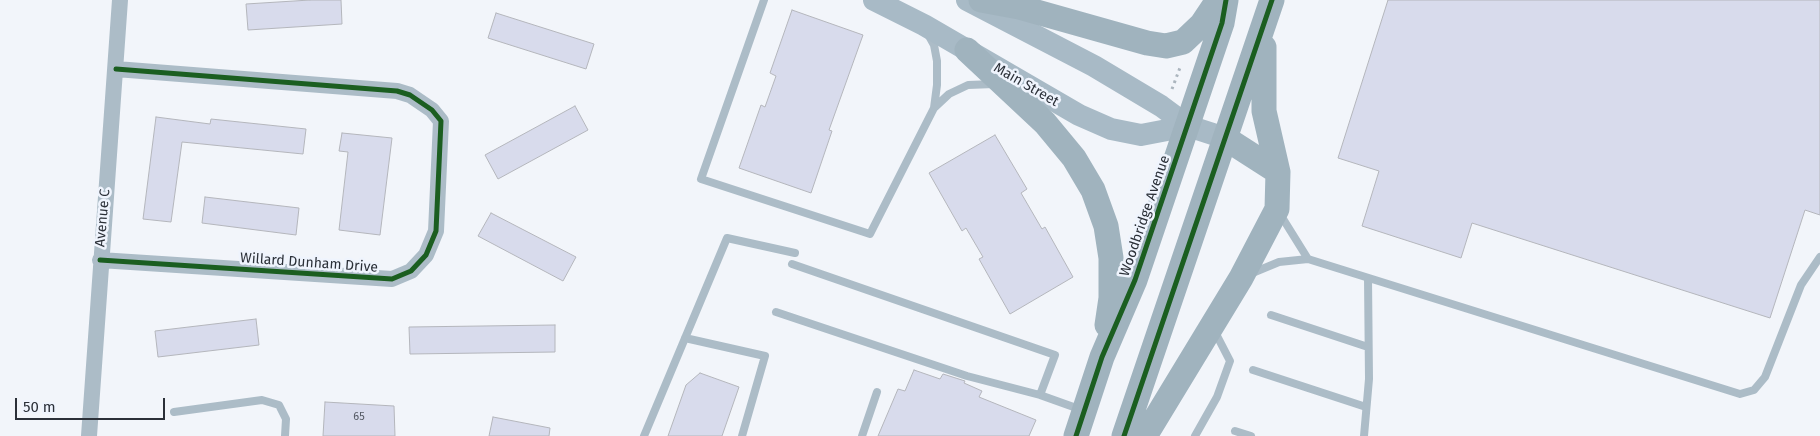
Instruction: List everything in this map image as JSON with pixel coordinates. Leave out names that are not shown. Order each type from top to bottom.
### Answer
[{"type":"main road","name":"Main Street","points":[[874,0],[924,25],[1079,115],[1111,128],[1141,135],[1188,126]]},
{"type":"main road","name":"Main Street","points":[[967,0],[1094,66],[1162,106],[1188,126],[1225,138]]},
{"type":"main road","points":[[981,0],[1019,7],[1147,43],[1166,46],[1183,42],[1202,24],[1218,0]]},
{"type":"main road","name":"Woodbridge Avenue","points":[[1076,436],[1102,357],[1135,280],[1188,126],[1222,23],[1226,0]]},
{"type":"main road","points":[[1124,436],[1269,11]]},
{"type":"main road","points":[[1145,436],[1241,278],[1277,210],[1278,172],[1269,124],[1264,111],[1269,11]]},
{"type":"main road","points":[[966,50],[1051,130],[1074,158],[1093,190],[1106,226],[1111,258],[1111,298],[1102,357]]},
{"type":"main road","points":[[1225,138],[1278,172]]},
{"type":"street","name":"Avenue C","points":[[89,436],[100,260],[120,0]]},
{"type":"street","name":"Willard Dunham Drive","points":[[100,260],[392,279],[411,271],[426,255],[436,232],[441,121],[432,110],[410,95],[397,91],[116,69]]},
{"type":"lane","points":[[764,0],[701,179],[870,234],[934,108],[937,85],[936,61],[934,45],[924,25]]},
{"type":"lane","points":[[934,108],[949,94],[968,86],[987,82],[1005,86]]},
{"type":"lane","points":[[1277,210],[1308,259]]},
{"type":"lane","points":[[644,436],[728,238],[795,253]]},
{"type":"lane","points":[[1241,278],[1279,262],[1308,259],[1740,394],[1754,390],[1765,377],[1801,285],[1820,257]]},
{"type":"lane","points":[[792,264],[1054,355],[1040,396]]},
{"type":"lane","points":[[1364,436],[1368,347],[1368,278]]},
{"type":"lane","points":[[776,312],[967,376],[1040,396],[1084,411]]},
{"type":"lane","points":[[1271,315],[1368,347]]},
{"type":"lane","points":[[1195,436],[1217,397],[1230,361],[1211,326]]},
{"type":"lane","points":[[686,338],[765,356],[742,436]]},
{"type":"lane","points":[[1253,370],[1366,407]]},
{"type":"lane","points":[[862,436],[877,392]]},
{"type":"lane","points":[[174,412],[262,400],[279,406],[286,419],[285,436]]},
{"type":"lane","points":[[1235,432],[1251,436]]},
{"type":"path","points":[[1172,89],[1184,57]]},
{"type":"building","points":[[341,0],[342,24],[248,30],[246,4]]},
{"type":"building","points":[[1388,0],[1820,0],[1820,215],[1805,210],[1770,318],[1472,223],[1461,258],[1362,226],[1379,171],[1338,158]]},
{"type":"building","points":[[792,10],[863,35],[829,130],[832,131],[811,193],[739,168],[761,105],[765,107],[776,76],[770,73]]},
{"type":"building","points":[[496,13],[594,44],[586,69],[488,38]]},
{"type":"building","points":[[575,106],[588,130],[498,179],[485,155]]},
{"type":"building","points":[[156,117],[210,124],[211,119],[306,129],[303,154],[182,142],[171,222],[143,219]]},
{"type":"building","points":[[342,133],[392,138],[380,235],[339,230],[348,152],[339,151]]},
{"type":"building","points":[[995,135],[1027,189],[1021,193],[1042,229],[1045,227],[1073,277],[1010,314],[979,259],[983,257],[966,228],[962,231],[929,173]]},
{"type":"building","points":[[205,197],[299,208],[296,235],[202,223]]},
{"type":"building","points":[[491,213],[576,257],[563,281],[478,236]]},
{"type":"building","points":[[256,319],[259,345],[158,357],[155,331]]},
{"type":"building","points":[[555,325],[555,352],[410,354],[409,327]]},
{"type":"building","points":[[914,370],[940,379],[943,374],[965,381],[964,383],[982,391],[979,397],[1036,420],[1029,436],[878,436],[898,389],[905,391]]},
{"type":"building","points":[[700,373],[739,387],[722,436],[668,436],[686,385]]},
{"type":"building","points":[[325,402],[394,406],[395,436],[323,436]]},
{"type":"building","points":[[493,417],[550,428],[549,436],[489,436]]},
{"type":"cycle path","points":[[1076,436],[1102,357],[1135,280],[1222,23],[1226,0]]},
{"type":"cycle path","points":[[1124,436],[1272,0]]},
{"type":"cycle path","points":[[100,260],[392,279],[411,271],[426,255],[436,231],[441,121],[432,110],[410,95],[397,91],[116,69]]}]
